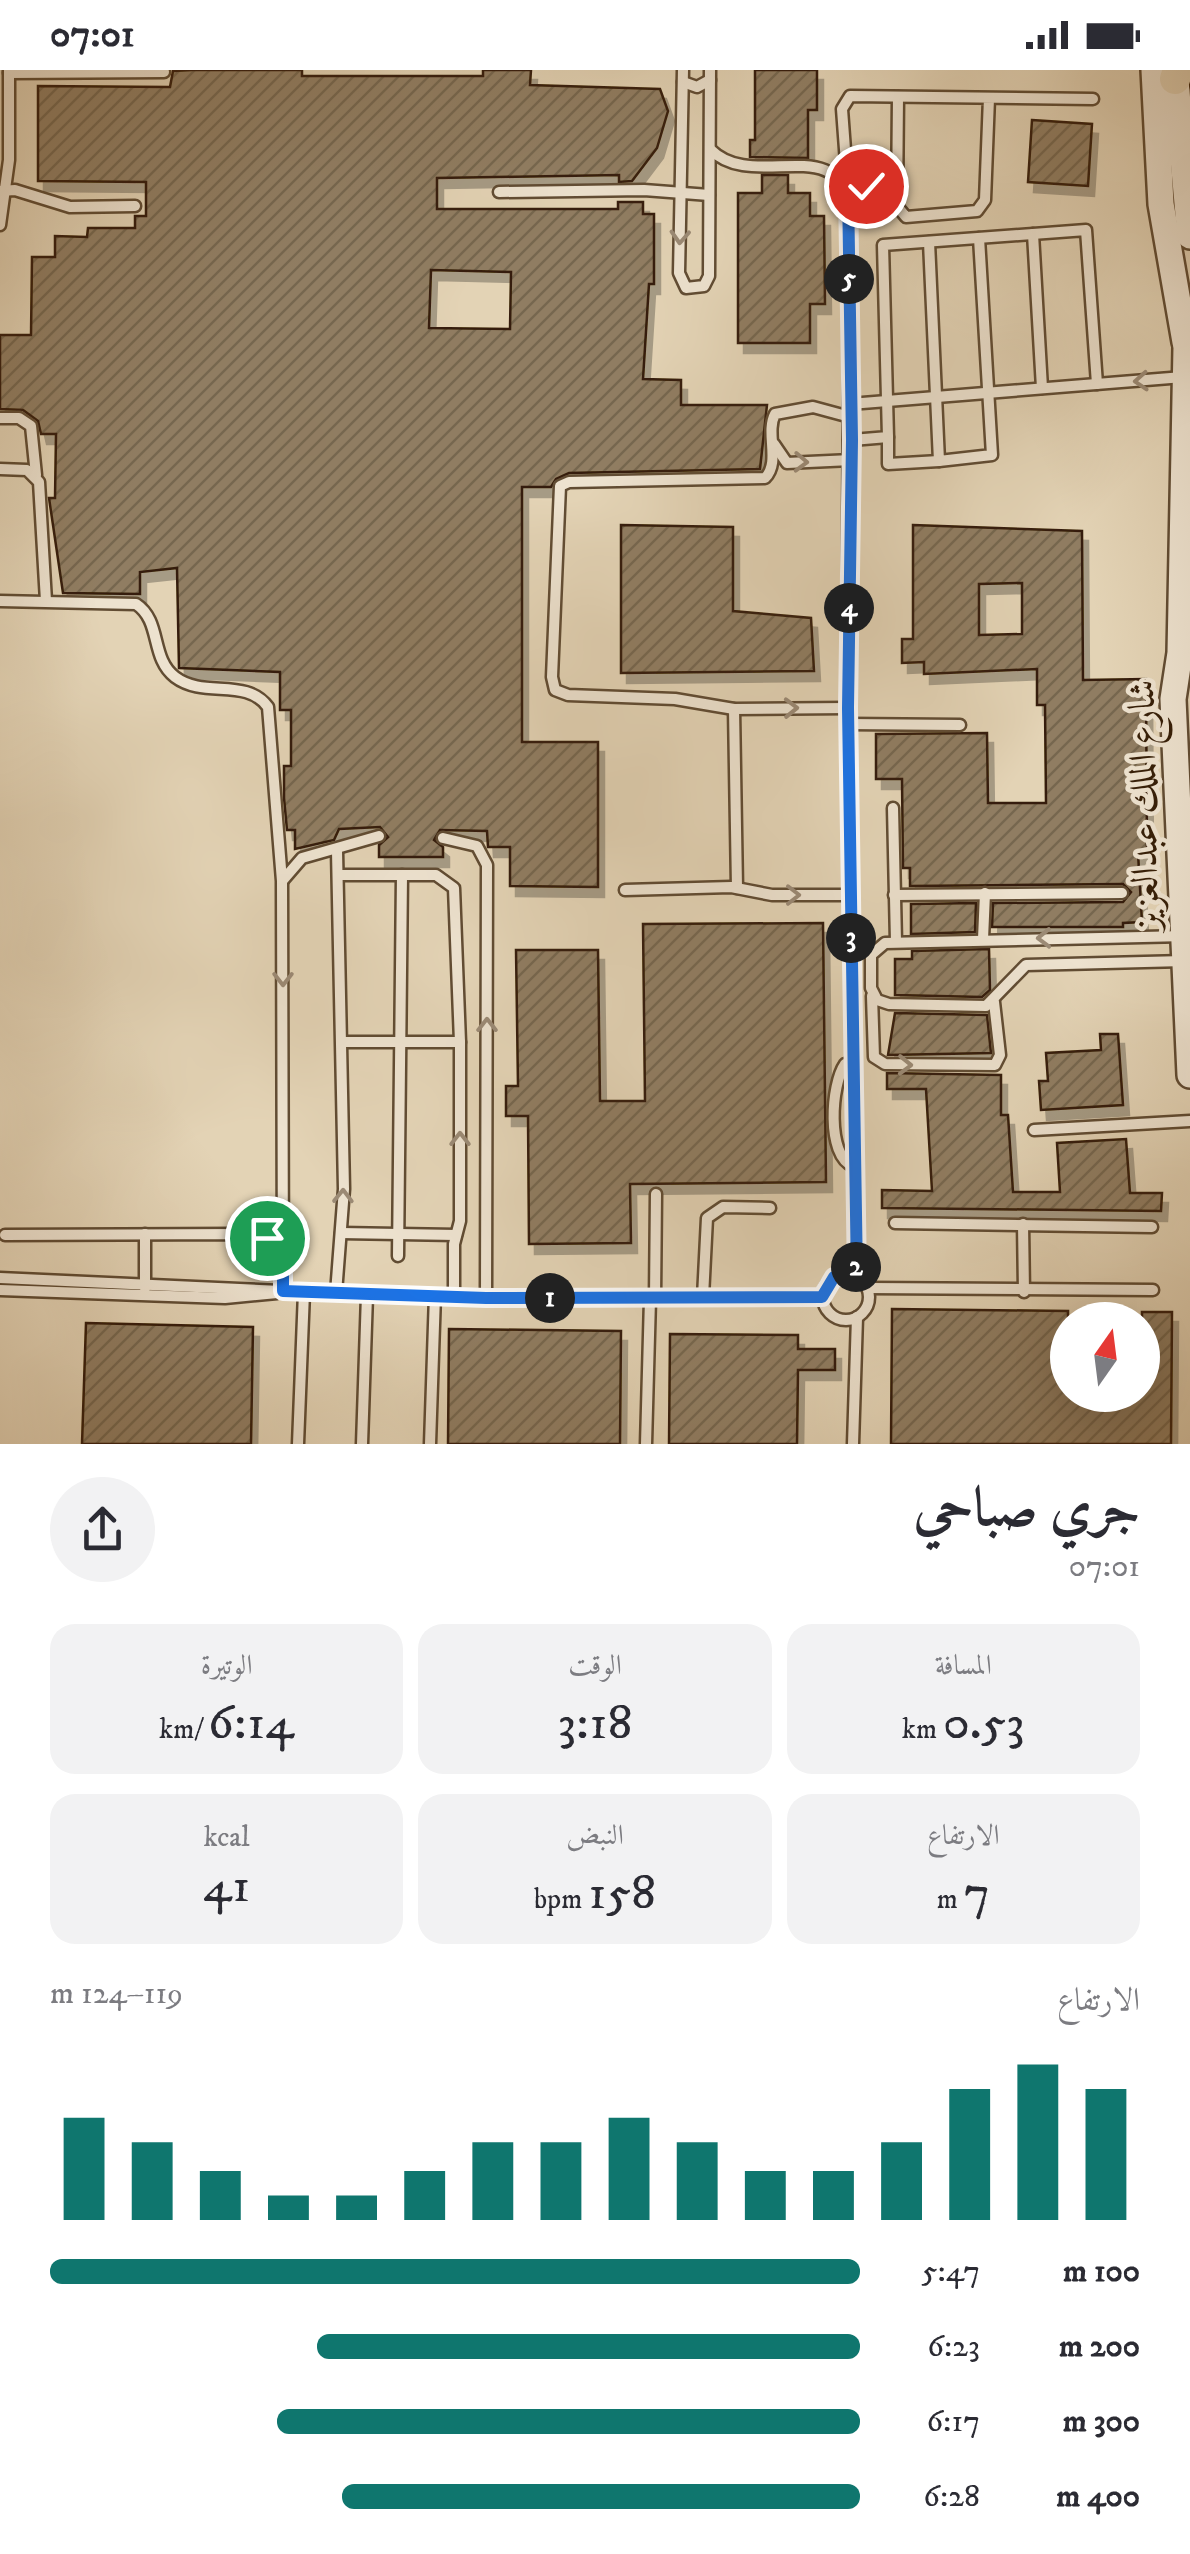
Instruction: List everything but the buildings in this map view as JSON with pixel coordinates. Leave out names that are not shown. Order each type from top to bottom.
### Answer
[{"type":"street","name":"شارع الملك عبدالعزيز","points":[[1170,72],[1190,236]]},
{"type":"street","name":"شارع الملك عبدالعزيز","points":[[1170,72],[1161,204],[1188,335],[1180,653],[1173,699],[1190,1075]]},
{"type":"street","name":"شارع الملك عبدالعزيز","points":[[1180,653],[1187,688],[1190,748]]},
{"type":"lane","points":[[0,225],[9,71],[164,72]]},
{"type":"lane","points":[[683,76],[697,88],[710,75]]},
{"type":"lane","points":[[683,76],[679,273],[682,284],[692,290],[704,286],[709,276],[710,75]]},
{"type":"lane","points":[[1093,99],[850,96],[843,104],[852,440],[848,724],[853,1063],[845,1064],[838,1077],[836,1147],[841,1159],[853,1166],[857,1277],[868,1288],[1153,1290]]},
{"type":"lane","points":[[897,206],[898,97]]},
{"type":"lane","points":[[710,150],[736,166],[824,168],[848,190],[875,188],[906,217],[972,214],[981,208],[988,98]]},
{"type":"lane","points":[[3,190],[70,208],[135,206]]},
{"type":"lane","points":[[499,192],[709,194]]},
{"type":"lane","points":[[978,238],[992,455],[888,464],[884,245],[929,242],[978,238],[1086,230],[1097,384]]},
{"type":"lane","points":[[1033,234],[1042,388]]},
{"type":"lane","points":[[929,242],[939,461]]},
{"type":"lane","points":[[850,404],[1186,377]]},
{"type":"lane","points":[[848,708],[734,710],[675,698],[568,696],[555,690],[552,678],[558,491],[569,482],[765,478],[772,469],[771,429],[781,411],[801,407],[850,416]]},
{"type":"lane","points":[[0,418],[19,418],[31,426],[46,602]]},
{"type":"lane","points":[[771,429],[776,451],[787,463],[851,460]]},
{"type":"lane","points":[[852,440],[888,437]]},
{"type":"lane","points":[[0,470],[27,470],[36,476]]},
{"type":"lane","points":[[0,601],[136,604],[148,615],[158,656],[174,677],[198,687],[250,692],[264,700],[273,724],[282,881],[283,1291]]},
{"type":"lane","points":[[734,710],[737,888]]},
{"type":"lane","points":[[848,724],[960,725]]},
{"type":"lane","points":[[893,808],[896,942]]},
{"type":"lane","points":[[282,881],[302,858],[337,851],[362,838],[378,836]]},
{"type":"lane","points":[[443,838],[477,846],[487,865],[486,1298]]},
{"type":"lane","points":[[336,1292],[341,1233],[344,1042],[337,851]]},
{"type":"lane","points":[[398,1256],[402,875]]},
{"type":"lane","points":[[338,876],[436,875],[454,888],[460,1042],[460,1221],[454,1296]]},
{"type":"lane","points":[[625,890],[737,888],[772,895],[851,895]]},
{"type":"lane","points":[[983,939],[985,893]]},
{"type":"lane","points":[[894,896],[1122,893]]},
{"type":"lane","points":[[1106,938],[1186,948],[1107,963],[1026,966],[1015,972],[994,1002],[1000,1055],[995,1065],[885,1064],[874,1057],[874,950],[896,942],[1106,938]]},
{"type":"lane","points":[[1106,938],[1107,963]]},
{"type":"lane","points":[[872,994],[889,1004],[977,1006],[994,1002]]},
{"type":"lane","points":[[344,1042],[460,1042]]},
{"type":"lane","points":[[1034,1130],[1190,1122]]},
{"type":"lane","points":[[646,1444],[656,1194]]},
{"type":"lane","points":[[703,1298],[706,1225],[712,1212],[770,1208]]},
{"type":"lane","points":[[895,1223],[1152,1227]]},
{"type":"lane","points":[[1023,1224],[1024,1292]]},
{"type":"lane","points":[[341,1233],[456,1235]]},
{"type":"lane","points":[[145,1234],[145,1289]]},
{"type":"lane","points":[[5,1235],[253,1234],[283,1248]]},
{"type":"lane","points":[[822,1297],[834,1277],[857,1277]]},
{"type":"lane","points":[[0,1278],[242,1298],[283,1291],[486,1298],[822,1297]]},
{"type":"lane","points":[[853,1444],[857,1317],[868,1304],[868,1288]]},
{"type":"lane","points":[[0,1290],[145,1289]]},
{"type":"lane","points":[[298,1444],[304,1292]]},
{"type":"lane","points":[[362,1444],[367,1295]]},
{"type":"lane","points":[[430,1444],[434,1295]]},
{"type":"lane","points":[[822,1297],[834,1316],[857,1317]]},
{"type":"route","points":[[267,1238],[283,1248],[283,1291],[486,1298],[822,1297],[834,1277],[857,1277],[848,708],[852,440],[848,190],[866,186]]}]
